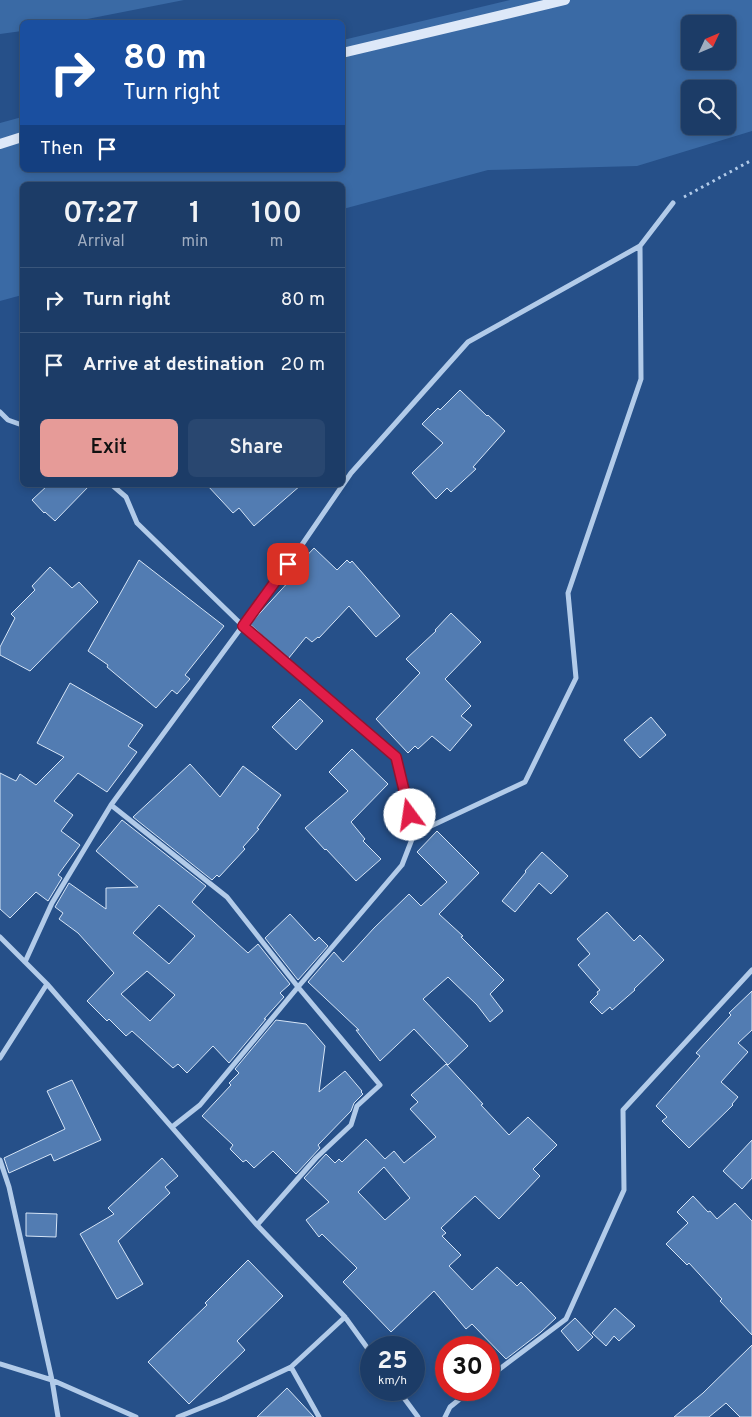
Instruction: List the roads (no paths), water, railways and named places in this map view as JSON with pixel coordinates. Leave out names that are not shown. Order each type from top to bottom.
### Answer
[{"type":"main road","points":[[345,52],[565,0]]},
{"type":"main road","points":[[0,144],[20,138]]},
{"type":"street","points":[[345,483],[468,342],[640,246],[672,203]]},
{"type":"street","points":[[414,834],[525,782],[576,678],[568,593],[641,378],[640,246]]},
{"type":"street","points":[[0,412],[8,420],[20,424]]},
{"type":"street","points":[[114,487],[126,497],[137,523],[243,626],[396,757],[414,834],[402,865],[200,1105],[172,1127]]},
{"type":"street","points":[[25,962],[52,903],[111,805],[299,549],[342,487]]},
{"type":"street","points":[[111,805],[227,896],[298,987],[380,1085],[357,1106],[351,1125],[316,1158],[258,1225]]},
{"type":"street","points":[[0,937],[47,984],[258,1225],[345,1317],[360,1338]]},
{"type":"street","points":[[500,1369],[566,1318],[624,1190],[624,1110],[752,970]]},
{"type":"street","points":[[0,1058],[47,984]]},
{"type":"street","points":[[0,1160],[9,1187],[52,1380],[58,1417]]},
{"type":"street","points":[[178,1417],[223,1399],[291,1367],[345,1317]]},
{"type":"street","points":[[0,1364],[52,1380],[136,1417]]},
{"type":"street","points":[[291,1367],[319,1417]]},
{"type":"street","points":[[406,1401],[418,1417]]},
{"type":"street","points":[[445,1417],[450,1406],[457,1401]]}]
